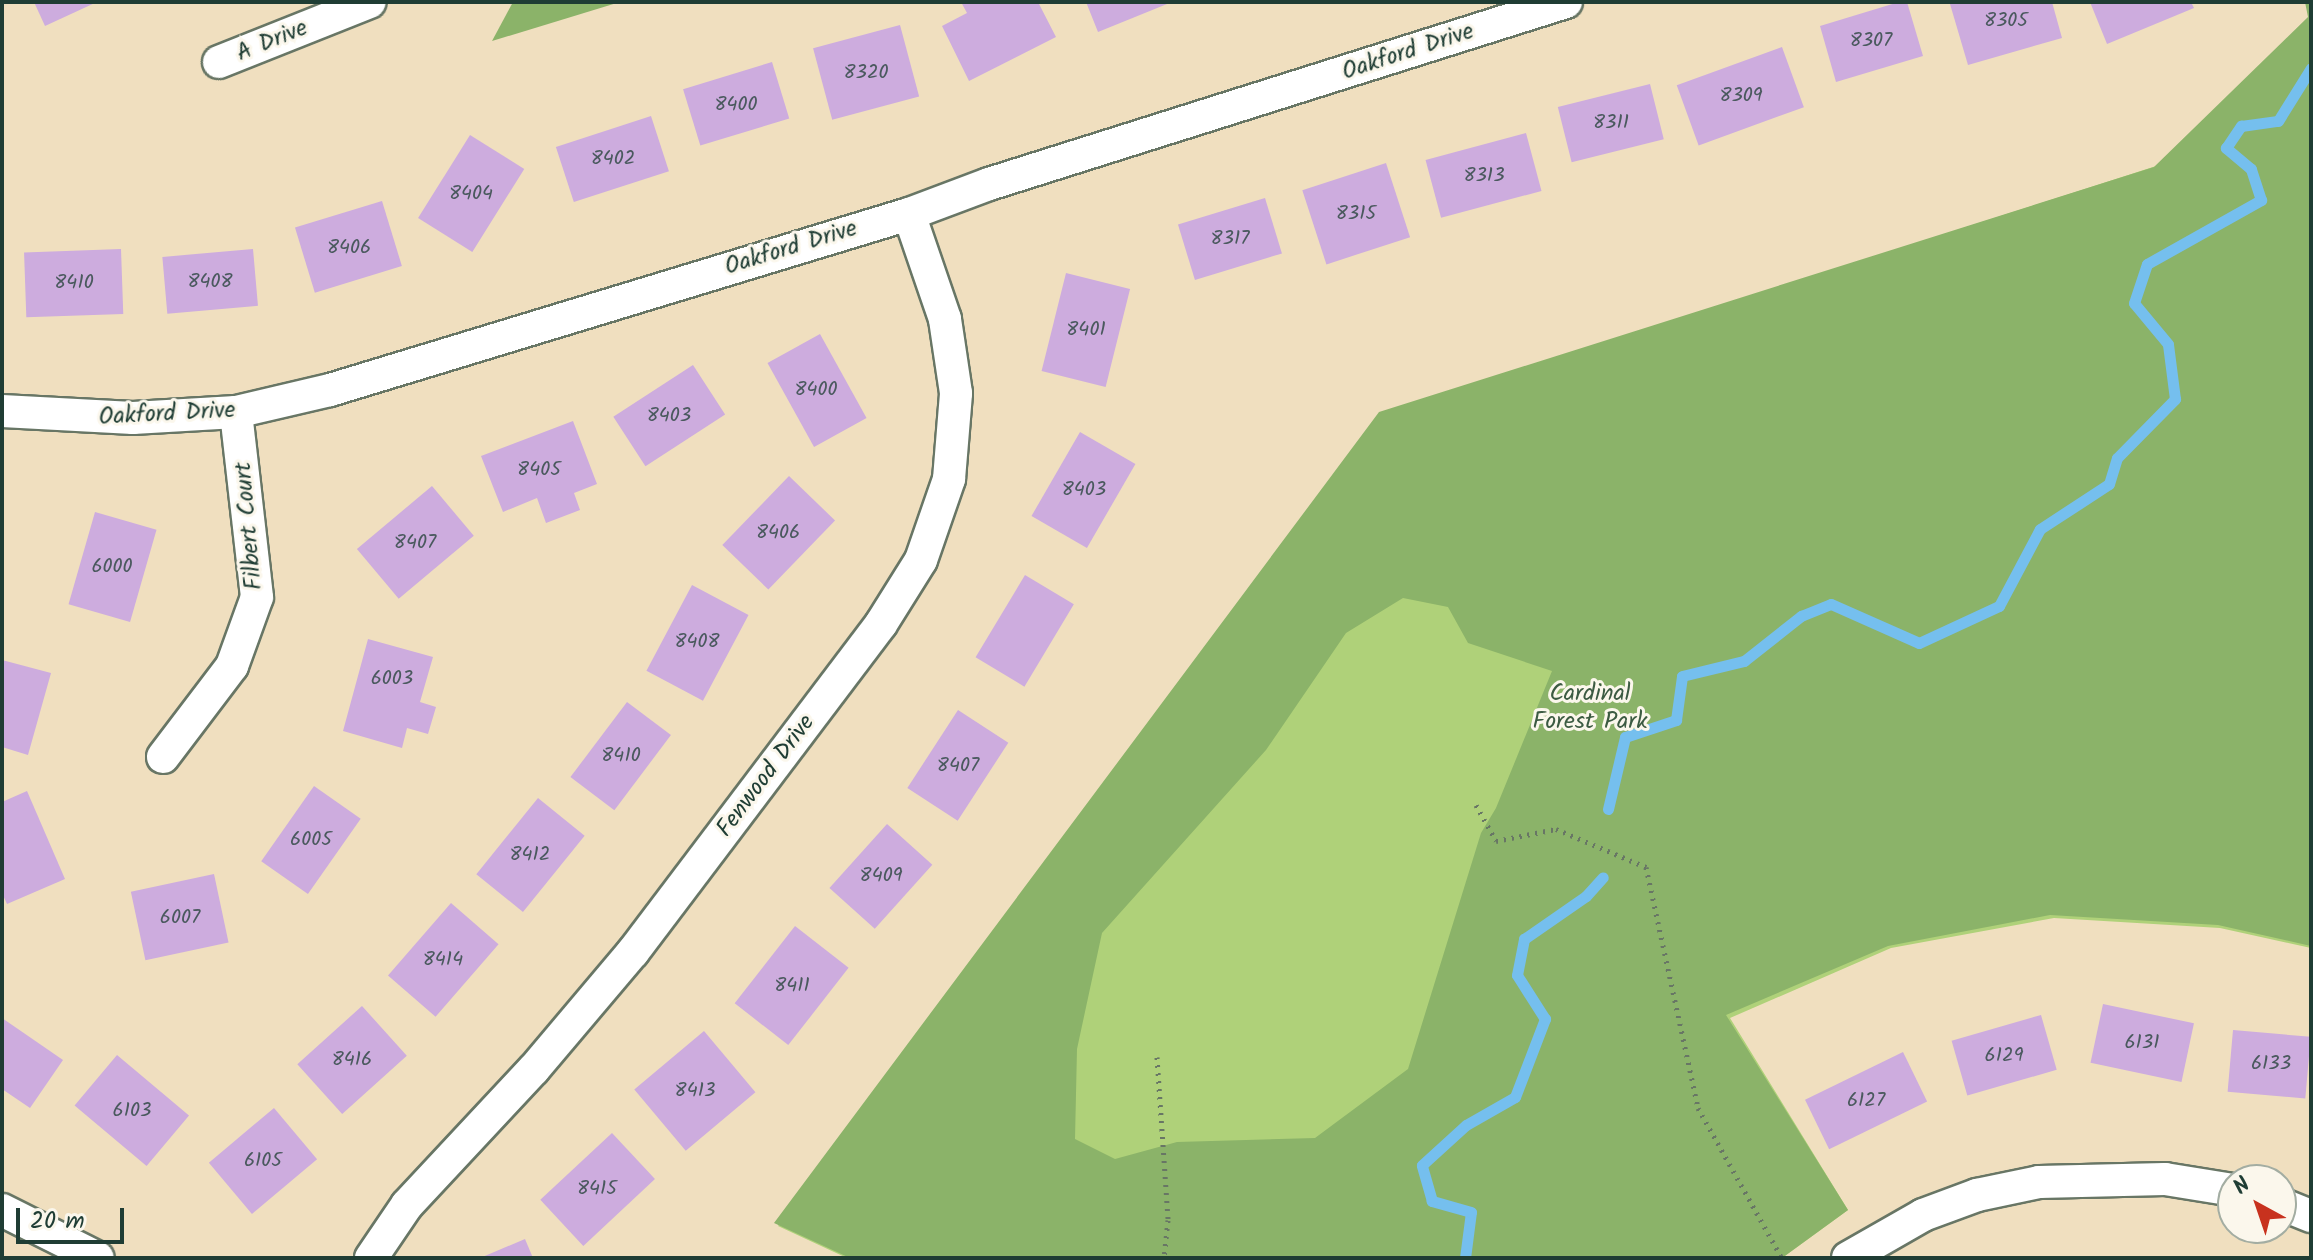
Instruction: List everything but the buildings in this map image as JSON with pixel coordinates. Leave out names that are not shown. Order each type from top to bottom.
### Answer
[{"type":"street","name":"A Drive","points":[[219,62],[370,2]]},
{"type":"street","name":"Oakford Drive","points":[[2,411],[121,418],[236,412],[330,390],[909,214],[989,184],[1566,2]]},
{"type":"street","name":"Fenwood Drive","points":[[371,1258],[407,1205],[534,1069],[633,952],[881,624],[921,560],[949,479],[956,393],[945,319],[909,214]]},
{"type":"street","name":"Filbert Court","points":[[163,757],[232,666],[257,597],[236,412]]},
{"type":"street","points":[[1848,1258],[1923,1215],[1977,1195],[2039,1182],[2165,1179],[2217,1187]]},
{"type":"street","points":[[2,1210],[98,1258]]},
{"type":"path","points":[[1476,805],[1496,841],[1556,829],[1646,867],[1698,1108],[1780,1255],[1769,1258]]},
{"type":"path","points":[[1157,1057],[1168,1220],[1164,1258]]},
{"type":"green space","points":[[513,2],[620,2],[492,41]]},
{"type":"green space","name":"Cardinal Forest Park","points":[[2305,2],[2311,2],[2311,946],[2218,925],[2050,915],[1888,946],[1726,1015],[1848,1210],[1782,1258],[850,1258],[774,1223],[1379,412],[2154,167],[2308,17]],"holes":[[[1403,598],[1448,607],[1468,643],[1552,671],[1496,808],[1481,833],[1408,1069],[1315,1138],[1177,1142],[1115,1159],[1075,1139],[1077,1049],[1102,933],[1266,750],[1346,633]]]},
{"type":"green space","name":"Cardinal Forest Park","points":[[2311,116],[2311,948],[2220,928],[2054,918],[1891,948],[1730,1018],[1848,1210],[1782,1258],[847,1258],[778,1226],[1383,415]]},
{"type":"waterway","points":[[1608,809],[1625,737],[1676,720],[1682,676],[1744,661],[1801,616],[1831,604],[1919,643],[1999,606],[2040,529],[2109,484],[2117,458],[2175,399],[2168,344],[2134,303],[2147,264],[2261,200],[2251,169],[2226,148],[2241,126],[2278,121],[2311,68]]},
{"type":"waterway","points":[[1465,1258],[1471,1212],[1432,1201],[1422,1165],[1466,1125],[1515,1097],[1545,1019],[1517,975],[1524,939],[1586,896],[1603,877]]}]
